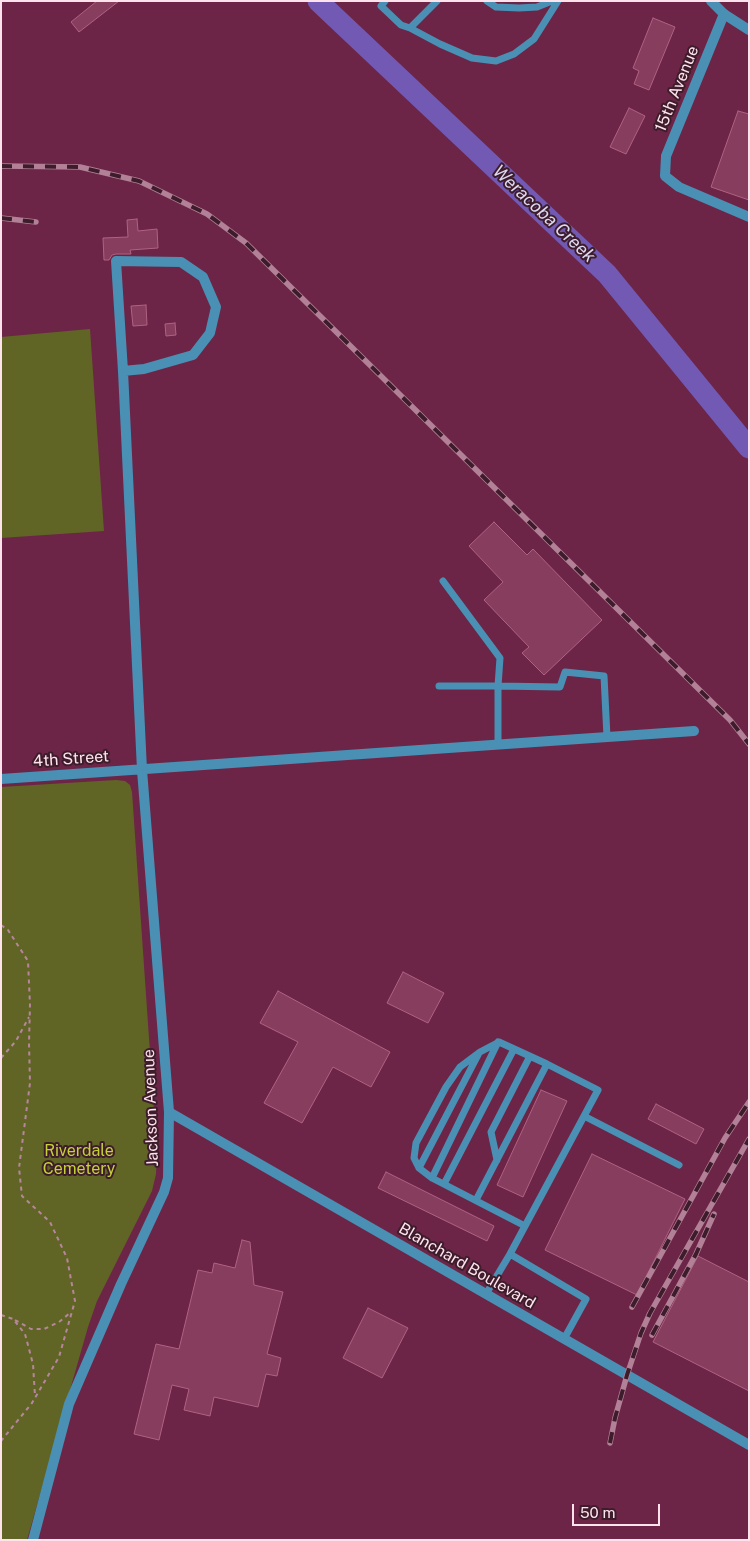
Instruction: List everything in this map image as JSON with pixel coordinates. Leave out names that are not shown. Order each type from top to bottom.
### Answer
[{"type":"street","points":[[711,1],[724,14],[749,30]]},
{"type":"street","name":"15th Avenue","points":[[724,14],[666,156],[665,176],[678,187],[749,217]]},
{"type":"street","name":"Jackson Avenue","points":[[33,1540],[69,1404],[121,1284],[164,1192],[168,1178],[169,1112],[142,770],[116,261],[181,262],[203,277],[216,307],[210,333],[193,355],[144,369],[123,371]]},
{"type":"street","name":"4th Street","points":[[1,778],[142,770],[694,731]]},
{"type":"street","name":"Blanchard Boulevard","points":[[169,1112],[749,1445]]},
{"type":"lane","points":[[385,1],[381,6],[402,24],[472,58],[496,61],[514,54],[534,39],[558,1]]},
{"type":"lane","points":[[410,28],[437,1]]},
{"type":"lane","points":[[488,1],[496,7],[519,8],[537,7],[552,1]]},
{"type":"lane","points":[[443,580],[500,658],[498,745]]},
{"type":"lane","points":[[439,686],[560,687],[566,672],[604,676],[607,737]]},
{"type":"lane","points":[[486,1294],[510,1254],[598,1090],[499,1042]]},
{"type":"lane","points":[[499,1042],[480,1052],[460,1068],[446,1087],[416,1143],[414,1158],[420,1168],[432,1178],[525,1226]]},
{"type":"lane","points":[[432,1178],[499,1042]]},
{"type":"lane","points":[[444,1184],[514,1049]]},
{"type":"lane","points":[[420,1168],[480,1052]]},
{"type":"lane","points":[[497,1160],[491,1132],[530,1056]]},
{"type":"lane","points":[[476,1200],[547,1064]]},
{"type":"lane","points":[[584,1116],[679,1166]]},
{"type":"lane","points":[[510,1254],[586,1299],[564,1339]]},
{"type":"path","points":[[1,924],[8,930],[28,961],[30,1083],[19,1168],[22,1196],[50,1222],[67,1258],[74,1301],[59,1357],[35,1397],[1,1440]]},
{"type":"path","points":[[1,1058],[16,1041],[30,1016]]},
{"type":"path","points":[[1,1315],[31,1329],[44,1329],[59,1322],[72,1312]]},
{"type":"path","points":[[13,1319],[25,1334],[33,1364],[35,1397]]},
{"type":"green space","points":[[90,329],[104,531],[1,538],[1,337]]},
{"type":"green space","name":"Riverdale Cemetery","points":[[125,781],[130,785],[132,792],[157,1154],[156,1174],[152,1191],[97,1301],[27,1540],[1,1540],[1,787]]},
{"type":"building","points":[[97,1],[119,1],[79,32],[71,22]]},
{"type":"building","points":[[653,18],[675,27],[649,90],[634,84],[639,71],[633,68]]},
{"type":"building","points":[[629,108],[645,116],[626,154],[610,147]]},
{"type":"building","points":[[738,111],[749,114],[749,200],[711,187]]},
{"type":"building","points":[[137,219],[138,231],[157,229],[158,248],[130,250],[131,254],[116,254],[112,255],[109,260],[104,260],[103,238],[128,237],[127,220]]},
{"type":"building","points":[[146,305],[147,325],[133,326],[131,306]]},
{"type":"building","points":[[175,323],[176,335],[166,336],[165,324]]},
{"type":"building","points":[[494,522],[527,555],[533,549],[602,620],[544,675],[522,653],[529,647],[484,600],[503,582],[469,546]]},
{"type":"building","points":[[403,972],[444,993],[428,1023],[387,1003]]},
{"type":"building","points":[[278,991],[390,1052],[371,1087],[333,1067],[302,1123],[264,1103],[298,1042],[260,1023]]},
{"type":"building","points":[[541,1090],[567,1101],[523,1197],[497,1185]]},
{"type":"building","points":[[656,1104],[704,1129],[696,1144],[648,1119]]},
{"type":"building","points":[[592,1154],[685,1199],[637,1295],[545,1250]]},
{"type":"building","points":[[386,1172],[494,1226],[487,1241],[378,1188]]},
{"type":"building","points":[[242,1240],[250,1242],[254,1285],[283,1292],[267,1354],[281,1358],[277,1376],[266,1374],[258,1407],[214,1397],[210,1416],[184,1410],[189,1389],[172,1385],[159,1440],[134,1434],[156,1344],[179,1349],[198,1270],[212,1273],[214,1263],[235,1268]]},
{"type":"building","points":[[698,1256],[749,1282],[749,1391],[653,1342]]},
{"type":"building","points":[[368,1308],[408,1328],[382,1378],[343,1358]]},
{"type":"waterway","name":"Weracoba Creek","points":[[318,1],[607,274],[749,448]]},
{"type":"railway","points":[[1,166],[80,167],[139,181],[207,214],[246,243],[730,720],[749,744]]},
{"type":"railway","points":[[1,218],[36,222]]},
{"type":"railway","points":[[632,1307],[725,1138],[749,1102]]},
{"type":"railway","points":[[610,1443],[627,1375],[650,1313],[749,1139]]},
{"type":"railway","points":[[652,1335],[696,1254],[714,1214]]}]
